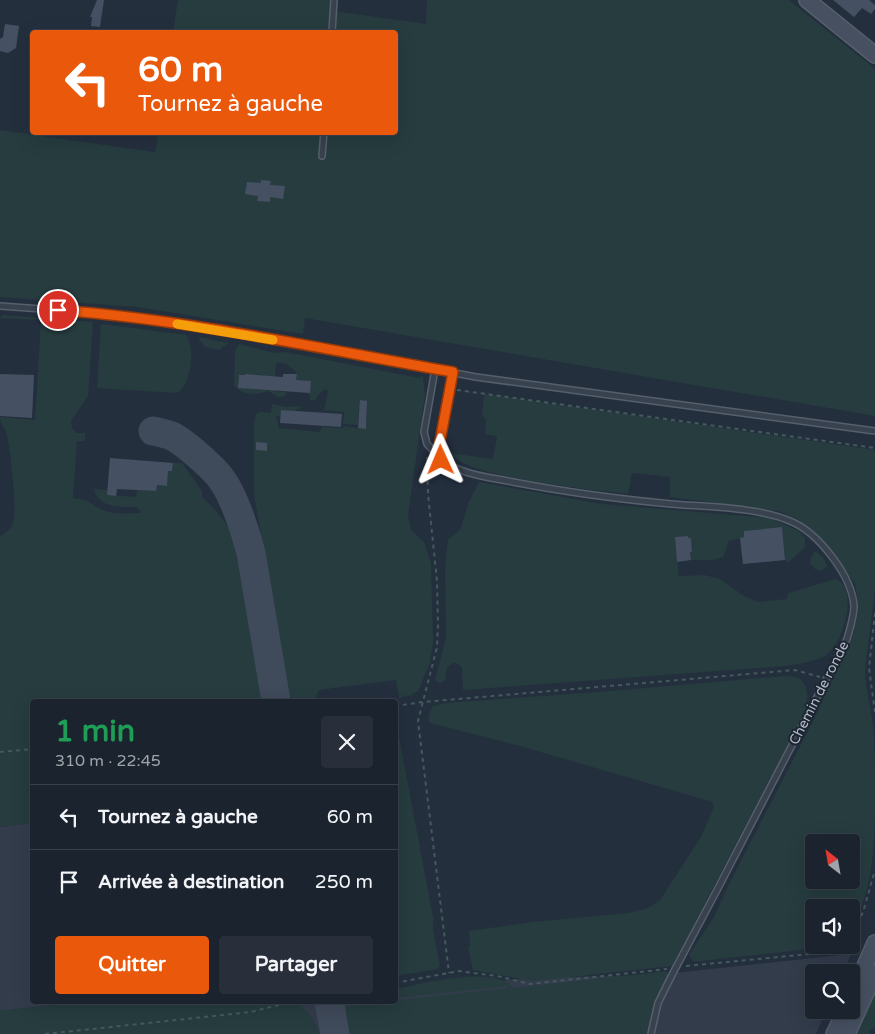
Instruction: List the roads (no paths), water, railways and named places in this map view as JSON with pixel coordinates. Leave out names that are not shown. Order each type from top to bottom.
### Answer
[{"type":"main road","points":[[807,0],[875,55]]},
{"type":"main road","points":[[860,977],[875,943]]},
{"type":"main road","points":[[847,1034],[875,973]]},
{"type":"main road","points":[[834,1034],[842,1019]]},
{"type":"lane","points":[[332,30],[334,0]]},
{"type":"lane","points":[[322,156],[324,135]]},
{"type":"lane","points":[[0,306],[97,313],[212,328],[453,372],[875,431]]},
{"type":"lane","points":[[435,369],[424,432],[427,444],[441,460]]},
{"type":"lane","points":[[441,460],[440,441],[453,372]]},
{"type":"lane","name":"Chemin de ronde","points":[[441,460],[449,466],[478,475],[552,489],[624,500],[754,512],[780,517],[806,530],[826,549],[850,587],[854,606],[847,639],[658,1003],[651,1034]]},
{"type":"lane","points":[[840,1034],[875,958]]}]
